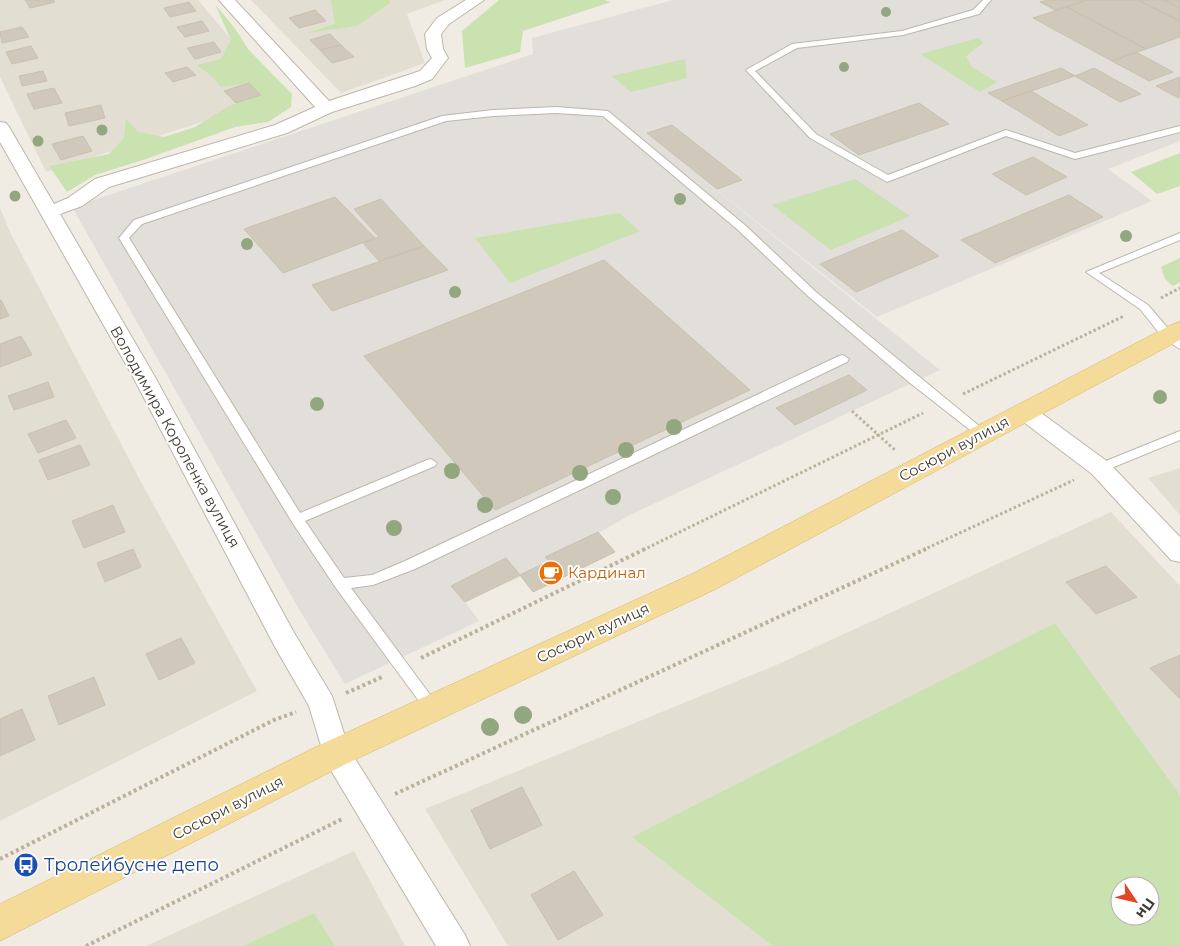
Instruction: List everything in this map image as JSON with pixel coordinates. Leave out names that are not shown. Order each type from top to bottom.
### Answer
[{"type":"main road","name":"Сосюри вулиця","points":[[0,923],[336,753],[705,581],[1025,412],[1176,337]]},
{"type":"street","points":[[228,0],[326,108]]},
{"type":"street","points":[[49,212],[75,202],[102,183],[281,129],[326,108],[426,75],[440,58],[435,49],[433,34],[443,21],[476,0]]},
{"type":"street","name":"Володимира Короленка вулиця","points":[[0,127],[144,377],[279,630],[322,704],[336,753],[454,946]]},
{"type":"street","points":[[1025,412],[1100,468],[1180,553]]},
{"type":"lane","points":[[987,0],[976,12],[903,33],[795,46],[750,70],[813,136],[887,180],[1006,133],[1074,156],[1180,129]]},
{"type":"lane","points":[[432,708],[341,584],[297,519],[124,238],[138,222],[445,118],[493,113],[556,110],[606,113],[742,228],[812,294],[914,380],[983,434]]},
{"type":"lane","points":[[1176,337],[1144,307],[1091,272],[1180,236]]},
{"type":"lane","points":[[341,584],[374,580],[410,566],[843,360]]},
{"type":"lane","points":[[1100,468],[1180,435]]},
{"type":"lane","points":[[297,519],[431,463]]},
{"type":"path","points":[[0,859],[274,720],[322,704],[402,668],[1180,288]]},
{"type":"path","points":[[852,411],[917,469]]},
{"type":"path","points":[[86,946],[370,806],[1100,468]]},
{"type":"shaded area","points":[[0,0],[198,0],[280,97],[46,172],[0,77]]},
{"type":"shaded area","points":[[251,0],[445,0],[407,14],[425,63],[341,93]]},
{"type":"shaded area","points":[[673,0],[1180,0],[1180,141],[1108,169],[1152,201],[877,317],[688,167],[940,370],[632,514],[518,578],[465,602],[479,621],[345,684],[300,611],[72,207],[533,54],[532,38]]},
{"type":"shaded area","points":[[0,208],[10,232],[141,482],[257,691],[0,821]]},
{"type":"shaded area","points":[[1180,468],[1180,515],[1148,478]]},
{"type":"shaded area","points":[[1111,512],[1180,586],[1180,946],[508,946],[425,809],[774,666]]},
{"type":"shaded area","points":[[354,851],[405,946],[146,946]]},
{"type":"green space","points":[[331,0],[389,0],[390,3],[357,26],[307,33],[335,24]]},
{"type":"green space","points":[[499,0],[605,0],[611,2],[523,31],[520,52],[465,68],[462,31]]},
{"type":"green space","points":[[215,4],[236,30],[248,49],[292,94],[291,107],[268,122],[235,127],[95,175],[67,192],[49,166],[109,154],[124,138],[126,119],[139,132],[164,137],[195,127],[229,106],[261,95],[249,83],[221,87],[214,78],[197,65],[221,59],[231,40]]},
{"type":"green space","points":[[979,38],[983,43],[966,56],[972,67],[997,82],[980,92],[920,54]]},
{"type":"green space","points":[[685,59],[687,78],[631,92],[612,76]]},
{"type":"green space","points":[[1180,153],[1180,186],[1157,194],[1131,172]]},
{"type":"green space","points":[[855,179],[910,216],[831,250],[772,205]]},
{"type":"green space","points":[[619,213],[640,231],[510,283],[475,238]]},
{"type":"green space","points":[[1180,258],[1180,282],[1173,286],[1165,279],[1161,267]]},
{"type":"green space","points":[[1055,623],[1180,795],[1180,946],[773,946],[632,837]]},
{"type":"green space","points":[[314,913],[335,946],[243,946]]},
{"type":"building","points":[[25,0],[53,0],[55,2],[30,8]]},
{"type":"building","points":[[1048,0],[1087,0],[1055,10],[1040,2]]},
{"type":"building","points":[[1087,0],[1138,0],[1180,21],[1180,37],[1146,49],[1067,7]]},
{"type":"building","points":[[1138,0],[1165,0],[1180,8],[1180,21]]},
{"type":"building","points":[[1165,0],[1180,0],[1180,8]]},
{"type":"building","points":[[189,2],[196,11],[170,17],[164,8]]},
{"type":"building","points":[[1067,7],[1146,49],[1112,61],[1033,18]]},
{"type":"building","points":[[315,10],[326,21],[299,28],[289,18]]},
{"type":"building","points":[[202,21],[209,31],[185,37],[177,27]]},
{"type":"building","points":[[22,27],[29,37],[2,43],[0,32]]},
{"type":"building","points":[[330,34],[341,45],[320,50],[310,40]]},
{"type":"building","points":[[214,42],[221,52],[195,59],[187,48]]},
{"type":"building","points":[[341,45],[354,57],[332,63],[320,50]]},
{"type":"building","points":[[31,46],[38,58],[12,64],[6,52]]},
{"type":"building","points":[[1136,52],[1173,72],[1149,81],[1112,61]]},
{"type":"building","points":[[187,67],[196,75],[173,82],[165,73]]},
{"type":"building","points":[[1061,68],[1075,76],[1002,101],[988,93]]},
{"type":"building","points":[[1094,68],[1141,94],[1120,102],[1075,76]]},
{"type":"building","points":[[43,71],[47,81],[22,86],[19,76]]},
{"type":"building","points":[[1180,77],[1179,98],[1156,86]]},
{"type":"building","points":[[249,83],[261,95],[236,103],[224,91]]},
{"type":"building","points":[[54,88],[62,103],[34,109],[27,94]]},
{"type":"building","points":[[1031,91],[1088,125],[1059,136],[1002,101]]},
{"type":"building","points":[[919,103],[949,124],[859,155],[830,134]]},
{"type":"building","points":[[101,105],[105,118],[69,126],[65,113]]},
{"type":"building","points":[[672,125],[742,180],[717,189],[647,133]]},
{"type":"building","points":[[83,136],[92,151],[61,160],[52,144]]},
{"type":"building","points":[[1033,157],[1067,177],[1026,195],[992,174]]},
{"type":"building","points":[[1069,195],[1103,217],[995,263],[961,240]]},
{"type":"building","points":[[335,197],[375,238],[283,273],[244,229]]},
{"type":"building","points":[[381,199],[424,246],[379,261],[363,243],[379,237],[354,209]]},
{"type":"building","points":[[902,230],[939,256],[856,292],[820,264]]},
{"type":"building","points":[[424,246],[448,270],[332,311],[312,285]]},
{"type":"building","points":[[604,260],[750,390],[495,510],[364,356]]},
{"type":"building","points":[[0,301],[9,316],[0,319]]},
{"type":"building","points":[[21,336],[32,355],[0,367],[0,344]]},
{"type":"building","points":[[849,375],[867,390],[795,425],[776,408]]},
{"type":"building","points":[[48,382],[54,397],[14,410],[8,396]]},
{"type":"building","points":[[66,420],[76,438],[38,453],[28,434]]},
{"type":"building","points":[[80,445],[90,465],[48,480],[39,460]]},
{"type":"building","points":[[113,505],[125,532],[84,548],[72,521]]},
{"type":"building","points":[[598,532],[615,552],[533,592],[520,575],[549,561],[545,557]]},
{"type":"building","points":[[133,549],[141,567],[105,582],[97,563]]},
{"type":"building","points":[[506,558],[520,575],[465,602],[451,586]]},
{"type":"building","points":[[1106,566],[1137,597],[1096,614],[1066,582]]},
{"type":"building","points":[[181,638],[195,663],[159,680],[146,654]]},
{"type":"building","points":[[1180,655],[1180,698],[1179,698],[1150,668]]},
{"type":"building","points":[[94,677],[105,705],[59,725],[48,696]]},
{"type":"building","points":[[22,709],[35,740],[0,756],[0,719]]},
{"type":"building","points":[[522,787],[542,825],[490,849],[471,810]]},
{"type":"building","points":[[574,871],[603,915],[558,940],[531,895]]},
{"type":"place","name":"Кардинал","points":[[551,573]]},
{"type":"place","name":"Тролейбусне депо","points":[[26,865]]}]
